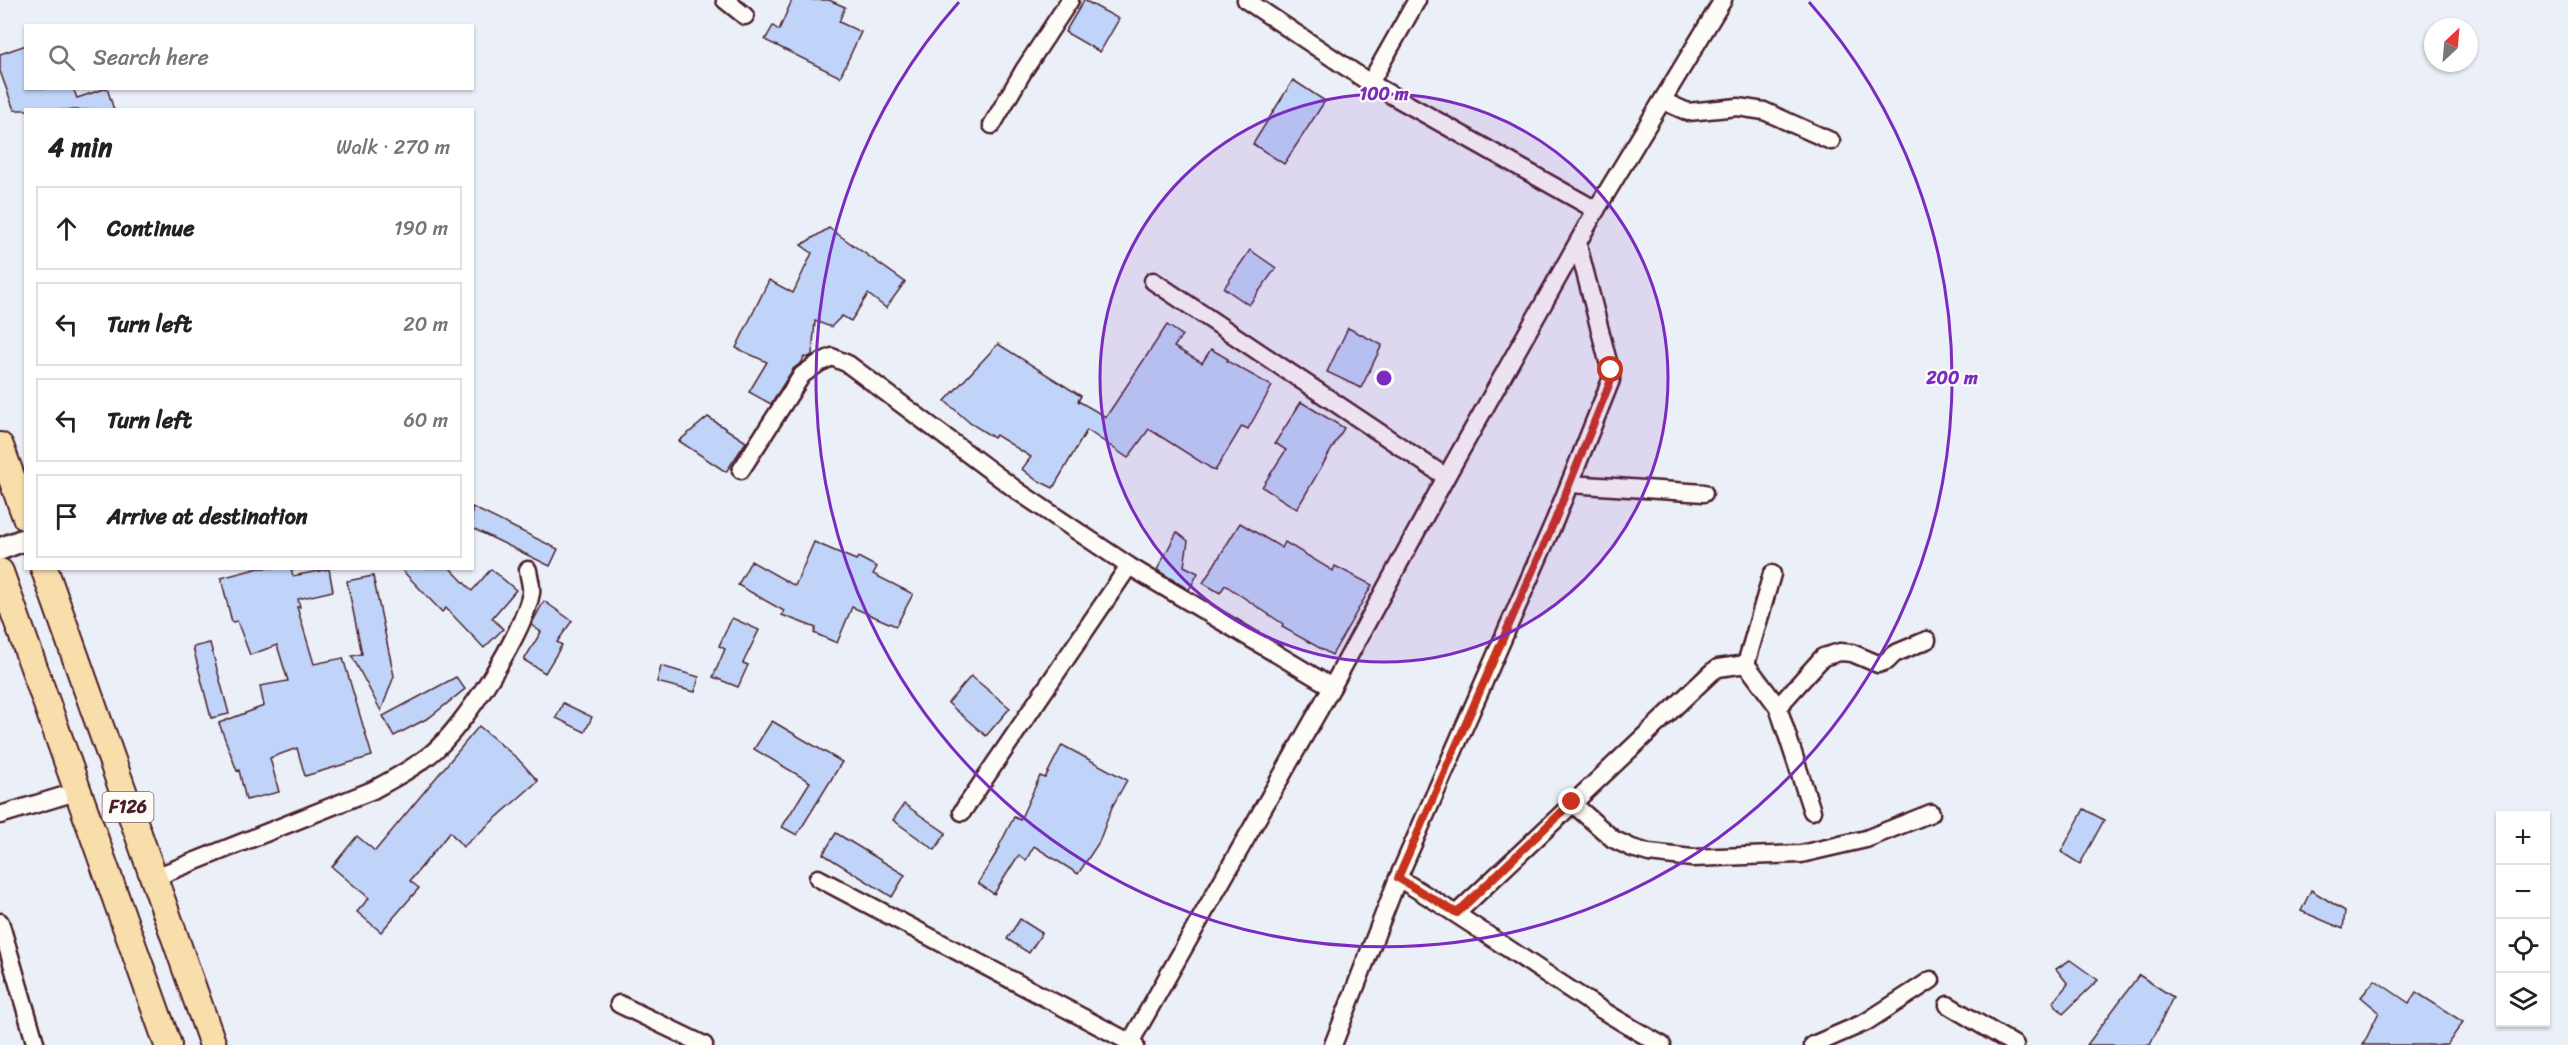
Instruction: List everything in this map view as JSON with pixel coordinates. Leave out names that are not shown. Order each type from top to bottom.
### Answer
[{"type":"main road","points":[[0,446],[24,512]]},
{"type":"main road","name":"F126","points":[[45,570],[213,1045]]},
{"type":"main road","name":"F126","points":[[0,572],[168,1045]]},
{"type":"street","points":[[724,0],[745,16]]},
{"type":"street","points":[[992,125],[1024,70],[1070,0]]},
{"type":"street","points":[[1246,0],[1370,83],[1596,210]]},
{"type":"street","points":[[1370,83],[1417,0]]},
{"type":"street","points":[[818,878],[1133,1043],[1596,210],[1723,0]]},
{"type":"street","points":[[1663,101],[1688,112],[1738,107],[1764,111],[1832,141]]},
{"type":"street","points":[[1333,1045],[1398,878],[1570,483],[1611,380],[1578,245]]},
{"type":"street","points":[[1153,282],[1446,477]]},
{"type":"street","points":[[741,470],[801,375],[832,357],[848,364],[1019,492],[1129,566],[1332,687]]},
{"type":"street","points":[[1570,483],[1704,493]]},
{"type":"street","points":[[0,549],[24,540]]},
{"type":"street","points":[[962,812],[1129,566]]},
{"type":"street","points":[[153,878],[373,790],[399,776],[432,753],[455,731],[514,636],[525,614],[531,591],[528,570]]},
{"type":"street","points":[[1746,664],[1772,574]]},
{"type":"street","points":[[1778,707],[1823,657],[1829,654],[1852,653],[1878,664],[1887,661],[1894,654],[1927,640]]},
{"type":"street","points":[[1457,913],[1712,672],[1718,668],[1746,664]]},
{"type":"street","points":[[1746,664],[1778,707],[1812,811]]},
{"type":"street","points":[[0,815],[79,791]]},
{"type":"street","points":[[1572,802],[1613,838],[1632,848],[1649,853],[1692,858],[1801,854],[1866,840],[1931,813]]},
{"type":"street","points":[[1398,878],[1457,913],[1619,1022],[1662,1045]]},
{"type":"street","points":[[0,922],[35,1042]]},
{"type":"street","points":[[1813,1045],[1866,1022],[1931,980]]},
{"type":"street","points":[[619,1004],[704,1045]]},
{"type":"street","points":[[1948,1005],[2014,1045]]},
{"type":"building","points":[[792,0],[829,0],[845,7],[839,22],[861,32],[840,77],[765,40],[773,26],[779,30]]},
{"type":"building","points":[[1084,0],[1119,19],[1100,52],[1065,32]]},
{"type":"building","points":[[24,46],[24,90],[74,90],[77,98],[108,90],[113,108],[14,110],[0,71],[0,54]]},
{"type":"building","points":[[1293,80],[1325,101],[1284,164],[1253,144]]},
{"type":"building","points":[[829,228],[905,282],[886,308],[868,294],[851,321],[842,316],[831,327],[815,321],[812,355],[804,357],[802,362],[793,369],[771,404],[749,392],[767,362],[736,348],[769,280],[793,293],[812,253],[801,245]]},
{"type":"building","points":[[1250,250],[1276,268],[1249,305],[1224,288]]},
{"type":"building","points":[[1167,325],[1182,335],[1174,347],[1202,363],[1211,349],[1228,359],[1227,361],[1272,386],[1248,429],[1242,426],[1215,471],[1149,429],[1128,458],[1087,430],[1053,488],[1022,469],[1031,457],[996,435],[994,438],[970,423],[945,401],[998,344],[1081,396],[1078,401],[1106,417]]},
{"type":"building","points":[[1348,328],[1382,345],[1361,388],[1327,372]]},
{"type":"building","points":[[1301,402],[1344,428],[1297,509],[1262,487],[1286,450],[1275,443]]},
{"type":"building","points":[[708,417],[746,442],[726,472],[679,441]]},
{"type":"building","points":[[474,508],[558,549],[550,566],[474,529]]},
{"type":"building","points":[[1240,523],[1282,548],[1285,542],[1333,571],[1335,566],[1372,585],[1332,655],[1282,627],[1283,624],[1225,585],[1220,593],[1203,583]]},
{"type":"building","points":[[1177,532],[1188,541],[1184,566],[1198,573],[1189,590],[1157,570]]},
{"type":"building","points":[[814,542],[856,560],[858,557],[877,567],[873,574],[913,594],[896,626],[852,607],[837,643],[814,633],[816,628],[782,615],[784,611],[738,585],[751,561],[795,586]]},
{"type":"building","points":[[491,569],[516,590],[492,618],[503,629],[484,648],[446,608],[442,612],[402,570],[452,570],[472,591]]},
{"type":"building","points":[[251,570],[292,570],[293,576],[329,570],[333,591],[298,599],[300,607],[297,607],[314,664],[343,658],[372,756],[305,776],[297,748],[270,758],[279,792],[246,800],[239,770],[237,771],[219,723],[264,706],[260,686],[288,681],[277,645],[250,655],[237,621],[232,622],[221,578]]},
{"type":"building","points":[[373,576],[394,676],[381,711],[352,656],[362,654],[347,581]]},
{"type":"building","points":[[544,601],[572,621],[557,642],[562,645],[545,673],[524,660],[541,632],[531,625]]},
{"type":"building","points":[[732,618],[759,630],[743,663],[748,665],[738,687],[713,677],[725,649],[719,646]]},
{"type":"building","points":[[210,643],[229,714],[211,718],[193,647]]},
{"type":"building","points":[[661,666],[699,677],[695,692],[657,682]]},
{"type":"building","points":[[971,676],[1010,708],[986,736],[948,703]]},
{"type":"building","points":[[456,677],[465,689],[430,717],[394,736],[383,716]]},
{"type":"building","points":[[563,703],[592,717],[585,732],[556,718]]},
{"type":"building","points":[[772,721],[842,762],[797,835],[782,827],[810,782],[754,749]]},
{"type":"building","points":[[479,726],[518,759],[538,781],[463,847],[450,832],[410,881],[419,888],[381,932],[357,912],[369,898],[332,867],[357,836],[375,851]]},
{"type":"building","points":[[1062,745],[1127,780],[1112,807],[1099,842],[1078,874],[1034,846],[1026,860],[1018,856],[994,894],[978,883],[1000,847],[1014,817],[1020,820],[1040,776],[1045,778]]},
{"type":"building","points":[[904,804],[946,833],[935,850],[893,820]]},
{"type":"building","points":[[2084,809],[2104,820],[2080,864],[2061,852]]},
{"type":"building","points":[[836,833],[905,875],[892,897],[823,854]]},
{"type":"building","points":[[2311,890],[2345,911],[2343,929],[2301,911]]},
{"type":"building","points":[[1020,919],[1042,933],[1029,953],[1007,939]]},
{"type":"building","points":[[2070,960],[2098,980],[2063,1014],[2053,1002],[2068,984],[2056,969]]},
{"type":"building","points":[[2139,975],[2173,997],[2150,1045],[2087,1045]]},
{"type":"building","points":[[2375,980],[2409,1003],[2416,992],[2463,1022],[2447,1045],[2363,1045],[2379,1012],[2361,997]]},
{"type":"route","points":[[1572,802],[1457,913],[1398,878],[1555,520],[1611,380],[1611,370]]}]
